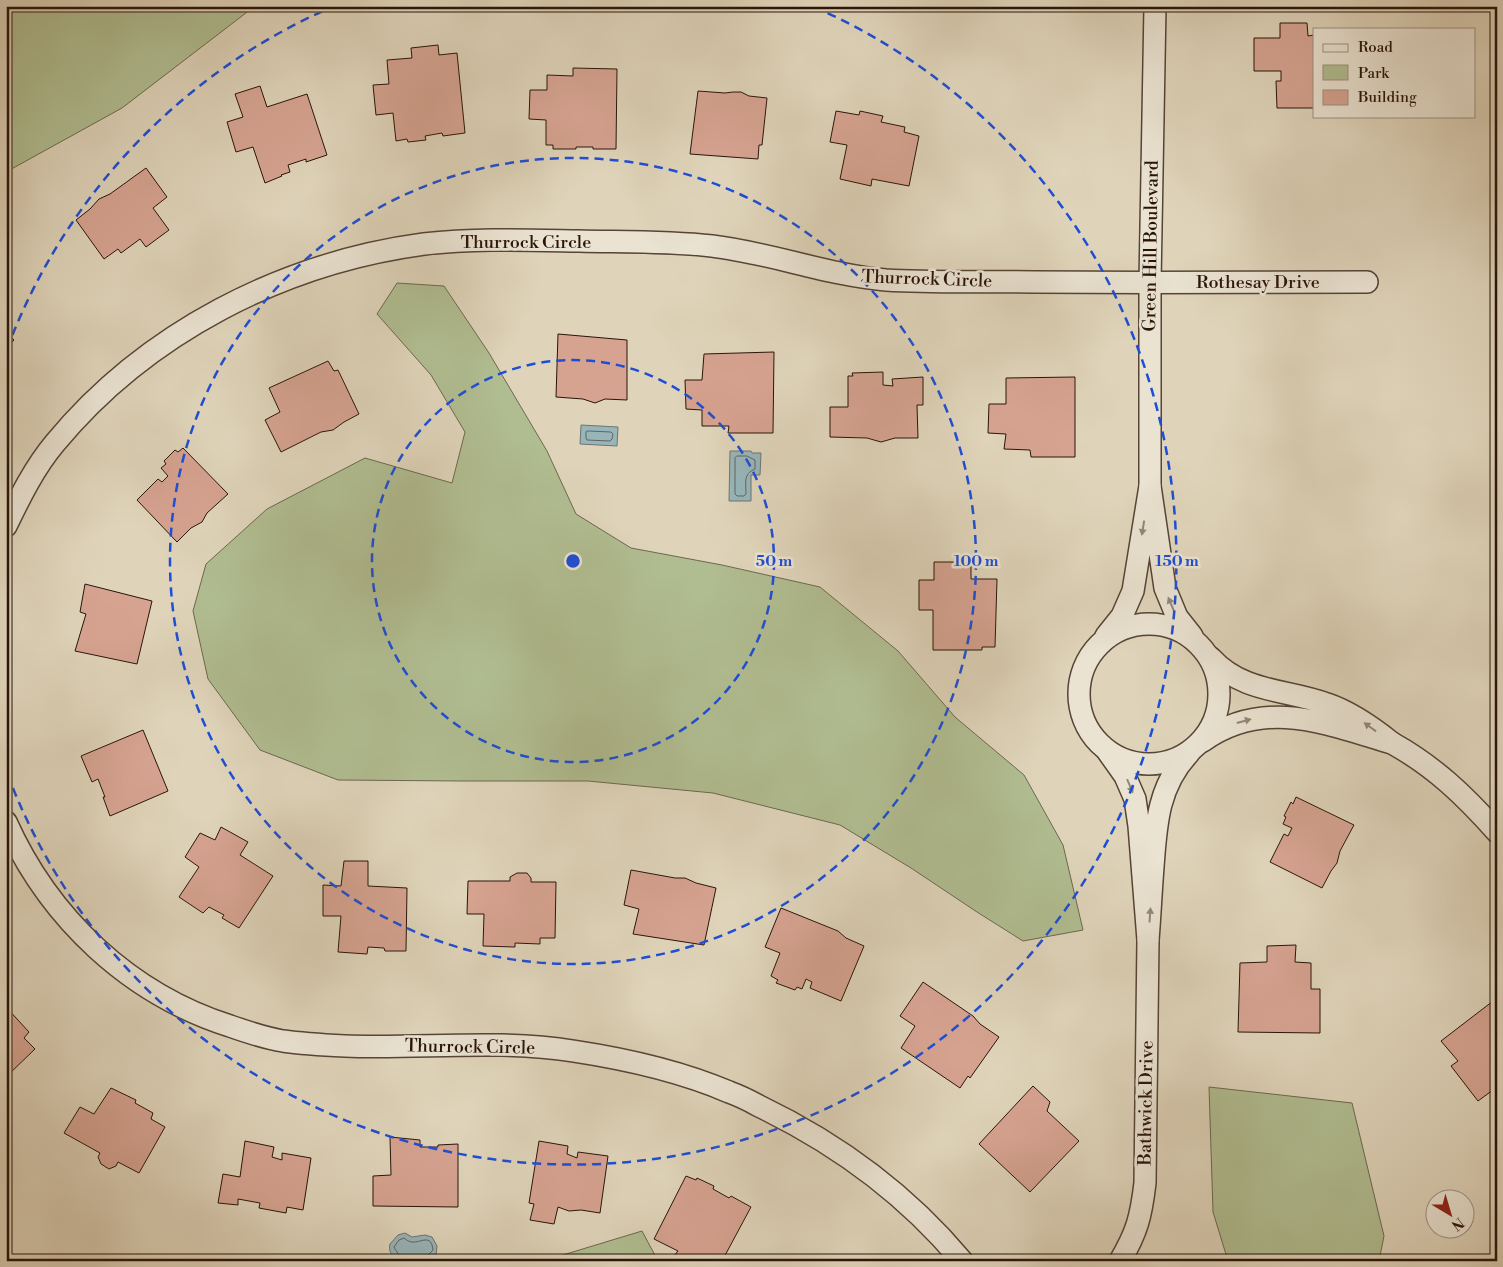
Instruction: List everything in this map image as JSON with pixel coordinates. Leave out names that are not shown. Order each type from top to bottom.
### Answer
[{"type":"street","name":"Green Hill Boulevard","points":[[1155,6],[1150,283],[1150,486],[1165,588],[1169,600],[1177,617],[1201,647],[1221,667],[1239,679],[1262,688],[1313,699],[1338,708],[1360,719],[1440,776],[1471,802],[1497,832]]},
{"type":"street","name":"Thurrock Circle","points":[[6,526],[36,470],[54,444],[99,397],[140,360],[196,323],[238,300],[307,271],[346,259],[382,251],[427,244],[478,241],[673,244],[731,249],[848,275],[871,278],[1150,283]]},
{"type":"street","name":"Rothesay Drive","points":[[1150,283],[1367,282]]},
{"type":"street","name":"Green Hill Boulevard","points":[[1096,649],[1122,616],[1134,591],[1150,486]]},
{"type":"street","points":[[1149,624],[1158,624],[1177,630],[1188,635],[1201,647],[1215,670],[1220,697],[1217,714],[1211,728],[1195,747],[1172,760],[1148,765],[1123,759],[1111,754],[1102,747],[1084,721],[1079,697],[1083,672],[1096,649],[1109,637],[1122,630],[1149,624]]},
{"type":"street","name":"Green Hill Boulevard","points":[[1195,747],[1214,733],[1232,724],[1248,719],[1272,716],[1305,718],[1392,743]]},
{"type":"street","name":"Bathwick Drive","points":[[1102,747],[1128,780],[1134,799],[1139,826],[1148,940]]},
{"type":"street","name":"Bathwick Drive","points":[[1120,1261],[1133,1239],[1139,1223],[1145,1183],[1148,940],[1157,816],[1168,783],[1178,766],[1195,747]]},
{"type":"street","name":"Thurrock Circle","points":[[6,822],[24,858],[40,883],[76,929],[94,947],[140,984],[193,1013],[243,1031],[281,1041],[347,1046],[529,1047],[570,1051],[650,1066],[691,1078],[730,1092],[799,1126],[834,1147],[887,1187],[923,1219],[962,1261]]},
{"type":"green space","points":[[6,6],[255,6],[122,108],[6,172]]},
{"type":"green space","points":[[397,283],[444,286],[489,353],[547,451],[576,514],[631,548],[722,565],[820,587],[898,651],[955,717],[1024,775],[1063,845],[1083,930],[1023,941],[911,868],[840,825],[713,793],[588,781],[338,780],[260,750],[208,679],[193,611],[206,564],[267,509],[365,458],[452,483],[465,432],[431,375],[377,314]]},
{"type":"green space","points":[[1209,1087],[1352,1103],[1384,1236],[1379,1261],[1228,1261],[1213,1212]]},
{"type":"green space","points":[[642,1231],[658,1261],[543,1261]]},
{"type":"water","points":[[581,425],[618,427],[617,446],[580,444]]},
{"type":"water","points":[[730,451],[761,453],[760,475],[751,475],[751,501],[729,501]]},
{"type":"water","points":[[405,1233],[412,1237],[425,1235],[432,1237],[437,1246],[436,1255],[428,1261],[399,1261],[390,1251],[390,1244],[398,1235]]},
{"type":"building","points":[[1280,23],[1307,23],[1308,36],[1313,35],[1313,108],[1277,108],[1276,81],[1281,81],[1281,71],[1254,71],[1254,38],[1280,38]]},
{"type":"building","points":[[438,45],[439,55],[457,53],[465,133],[443,136],[442,133],[425,136],[426,140],[408,142],[407,139],[396,141],[393,113],[376,115],[373,85],[389,84],[387,60],[412,58],[411,48]]},
{"type":"building","points":[[573,68],[617,69],[616,149],[576,147],[576,149],[553,149],[553,145],[546,145],[546,120],[529,119],[530,90],[547,90],[547,75],[573,76]]},
{"type":"building","points":[[260,86],[267,107],[307,94],[327,155],[306,162],[306,159],[288,165],[290,172],[265,183],[253,147],[236,152],[227,122],[243,117],[235,94]]},
{"type":"building","points":[[698,91],[741,92],[749,96],[767,98],[762,145],[759,145],[758,159],[690,154]]},
{"type":"building","points":[[836,111],[859,115],[860,111],[883,116],[881,122],[905,127],[904,132],[919,136],[909,186],[872,179],[871,186],[840,179],[847,145],[830,142]]},
{"type":"building","points":[[146,168],[167,197],[153,208],[169,230],[146,247],[140,239],[121,253],[118,249],[104,259],[76,220],[99,199],[110,194]]},
{"type":"building","points":[[6,332],[14,340],[6,349]]},
{"type":"building","points":[[558,334],[627,340],[627,400],[605,399],[595,403],[583,399],[556,397]]},
{"type":"building","points":[[774,352],[773,433],[728,433],[729,426],[702,426],[702,410],[686,409],[685,380],[702,380],[704,354]]},
{"type":"building","points":[[328,361],[334,371],[338,370],[359,414],[333,430],[321,432],[281,452],[265,420],[280,412],[269,388]]},
{"type":"building","points":[[883,372],[883,385],[893,386],[892,379],[923,377],[923,405],[917,405],[918,438],[895,438],[881,442],[867,438],[830,437],[830,407],[848,407],[848,376],[853,376],[852,373]]},
{"type":"building","points":[[1075,377],[1075,457],[1031,457],[1030,450],[1004,449],[1006,434],[988,433],[989,404],[1006,404],[1006,378]]},
{"type":"building","points":[[183,448],[228,494],[207,513],[202,522],[191,528],[177,542],[137,500],[158,479],[162,482],[168,476],[161,468],[166,464],[164,461],[175,450],[178,452]]},
{"type":"building","points":[[934,562],[971,562],[971,579],[997,579],[995,647],[982,647],[982,650],[933,650],[933,610],[919,610],[919,580],[934,580]]},
{"type":"building","points":[[85,584],[152,601],[137,664],[75,651],[86,614],[80,612]]},
{"type":"building","points":[[143,730],[168,791],[110,816],[98,779],[92,782],[81,756]]},
{"type":"building","points":[[1296,797],[1354,825],[1340,851],[1337,863],[1322,888],[1270,862],[1284,834],[1288,836],[1292,828],[1283,824],[1286,817],[1284,816],[1291,802],[1293,804]]},
{"type":"building","points":[[221,827],[248,842],[240,855],[273,876],[239,928],[222,918],[224,915],[209,907],[203,913],[179,897],[199,867],[185,857],[200,833],[215,840]]},
{"type":"building","points":[[344,861],[368,861],[368,886],[407,888],[406,951],[385,951],[384,948],[368,947],[367,954],[338,952],[341,916],[323,916],[323,885],[341,886]]},
{"type":"building","points":[[631,870],[685,878],[716,888],[704,945],[633,934],[639,909],[624,905]]},
{"type":"building","points":[[517,873],[527,873],[531,878],[531,882],[556,882],[555,938],[540,938],[540,944],[515,943],[515,947],[483,946],[484,914],[467,914],[468,881],[510,881],[510,877]]},
{"type":"building","points":[[781,908],[838,931],[846,938],[864,946],[841,1001],[810,988],[812,982],[806,979],[802,989],[797,987],[795,990],[776,983],[778,980],[771,976],[780,953],[765,947]]},
{"type":"building","points":[[1296,945],[1295,962],[1311,963],[1311,989],[1320,989],[1320,1033],[1238,1032],[1240,963],[1267,962],[1267,946]]},
{"type":"building","points":[[923,982],[973,1016],[980,1024],[999,1037],[970,1078],[968,1076],[960,1088],[901,1048],[915,1026],[900,1016]]},
{"type":"building","points":[[1497,998],[1497,1087],[1478,1101],[1451,1066],[1458,1061],[1441,1041]]},
{"type":"building","points":[[6,1007],[29,1032],[24,1038],[35,1049],[6,1077]]},
{"type":"building","points":[[1033,1086],[1050,1102],[1047,1111],[1079,1141],[1030,1192],[979,1144]]},
{"type":"building","points":[[111,1088],[136,1100],[135,1103],[153,1113],[151,1119],[165,1127],[139,1173],[118,1162],[116,1166],[109,1169],[101,1164],[98,1157],[100,1153],[64,1133],[80,1107],[94,1114]]},
{"type":"building","points":[[390,1137],[420,1140],[420,1147],[458,1144],[458,1207],[373,1206],[373,1176],[391,1175]]},
{"type":"building","points":[[245,1141],[274,1147],[272,1157],[282,1160],[282,1153],[311,1158],[303,1210],[287,1207],[286,1213],[259,1208],[260,1203],[238,1199],[238,1205],[218,1203],[223,1174],[240,1177]]},
{"type":"building","points":[[539,1141],[568,1146],[567,1154],[577,1158],[578,1152],[608,1156],[600,1213],[581,1210],[569,1211],[558,1207],[554,1224],[530,1220],[534,1204],[529,1203]]},
{"type":"building","points":[[686,1176],[696,1180],[697,1178],[714,1186],[713,1189],[751,1207],[722,1261],[680,1261],[673,1257],[678,1251],[654,1239]]}]
